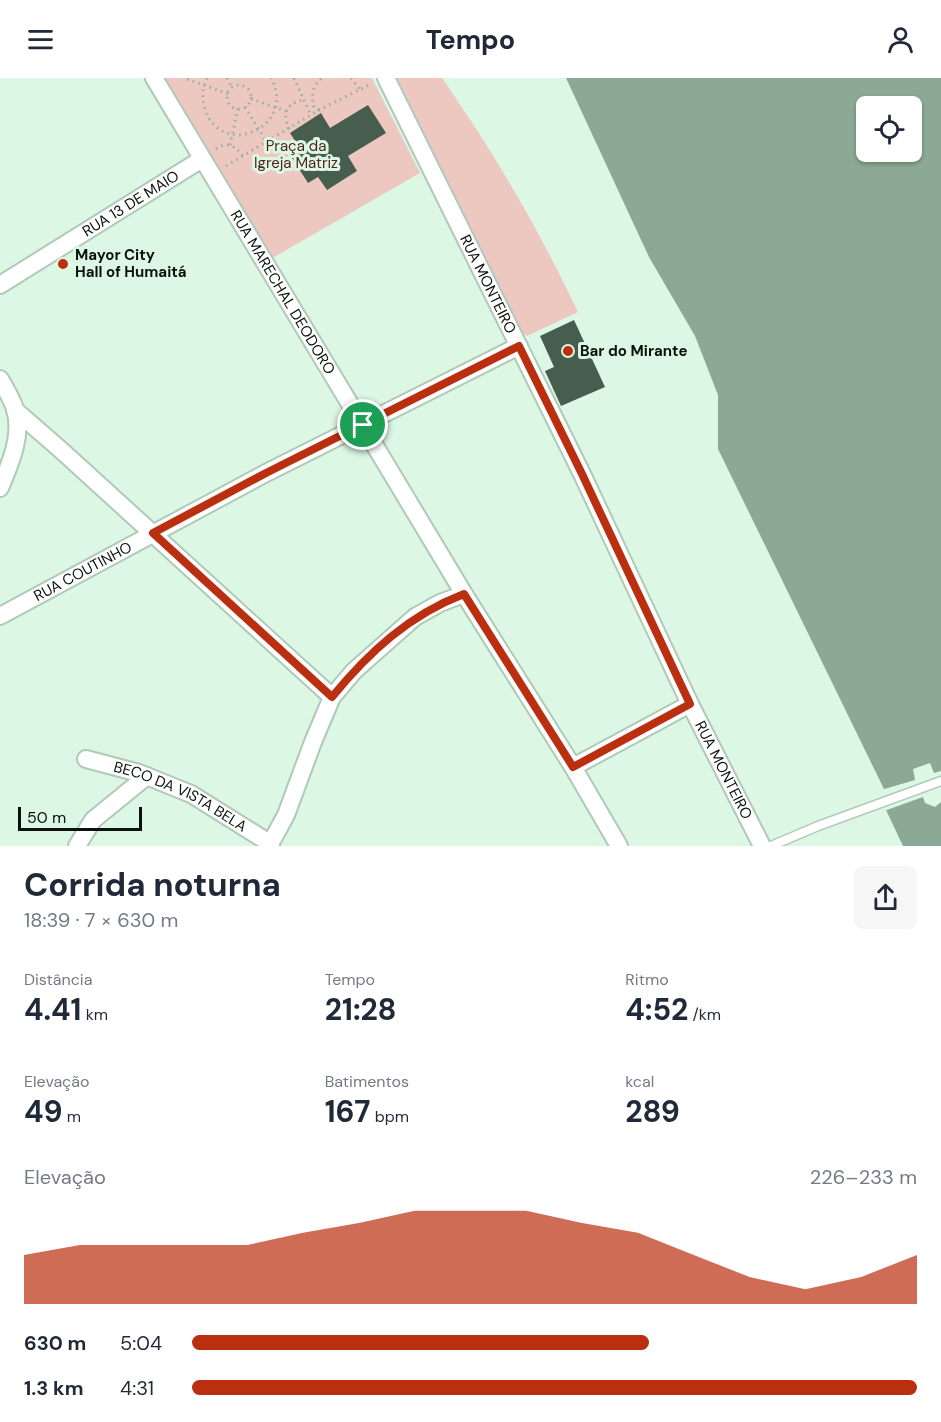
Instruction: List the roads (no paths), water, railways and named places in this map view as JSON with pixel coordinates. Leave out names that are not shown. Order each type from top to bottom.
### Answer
[{"type":"street","name":"RUA MARECHAL DEODORO","points":[[154,78],[464,594],[573,767],[619,846]]},
{"type":"street","name":"RUA MONTEIRO","points":[[386,78],[582,474],[690,704],[762,846]]},
{"type":"street","name":"RUA 13 DE MAIO","points":[[0,285],[202,159]]},
{"type":"street","name":"RUA COUTINHO","points":[[0,616],[257,477],[519,346]]},
{"type":"street","points":[[0,379],[15,410],[17,441],[0,488]]},
{"type":"street","points":[[15,410],[332,697]]},
{"type":"street","points":[[270,845],[286,815],[332,697],[354,671],[415,617],[440,603],[464,594]]},
{"type":"street","points":[[573,767],[690,704]]},
{"type":"street","name":"BECO DA VISTA BELA","points":[[86,759],[147,776],[191,795],[270,845]]},
{"type":"street","points":[[77,846],[93,820],[147,776]]},
{"type":"lane","points":[[771,846],[941,780]]},
{"type":"place","name":"Mayor City Hall of Humaitá","points":[[63,264]]},
{"type":"place","name":"Bar do Mirante","points":[[568,351]]},
{"type":"park label","name":"Praça da Igreja Matriz","points":[[296,154]]}]
